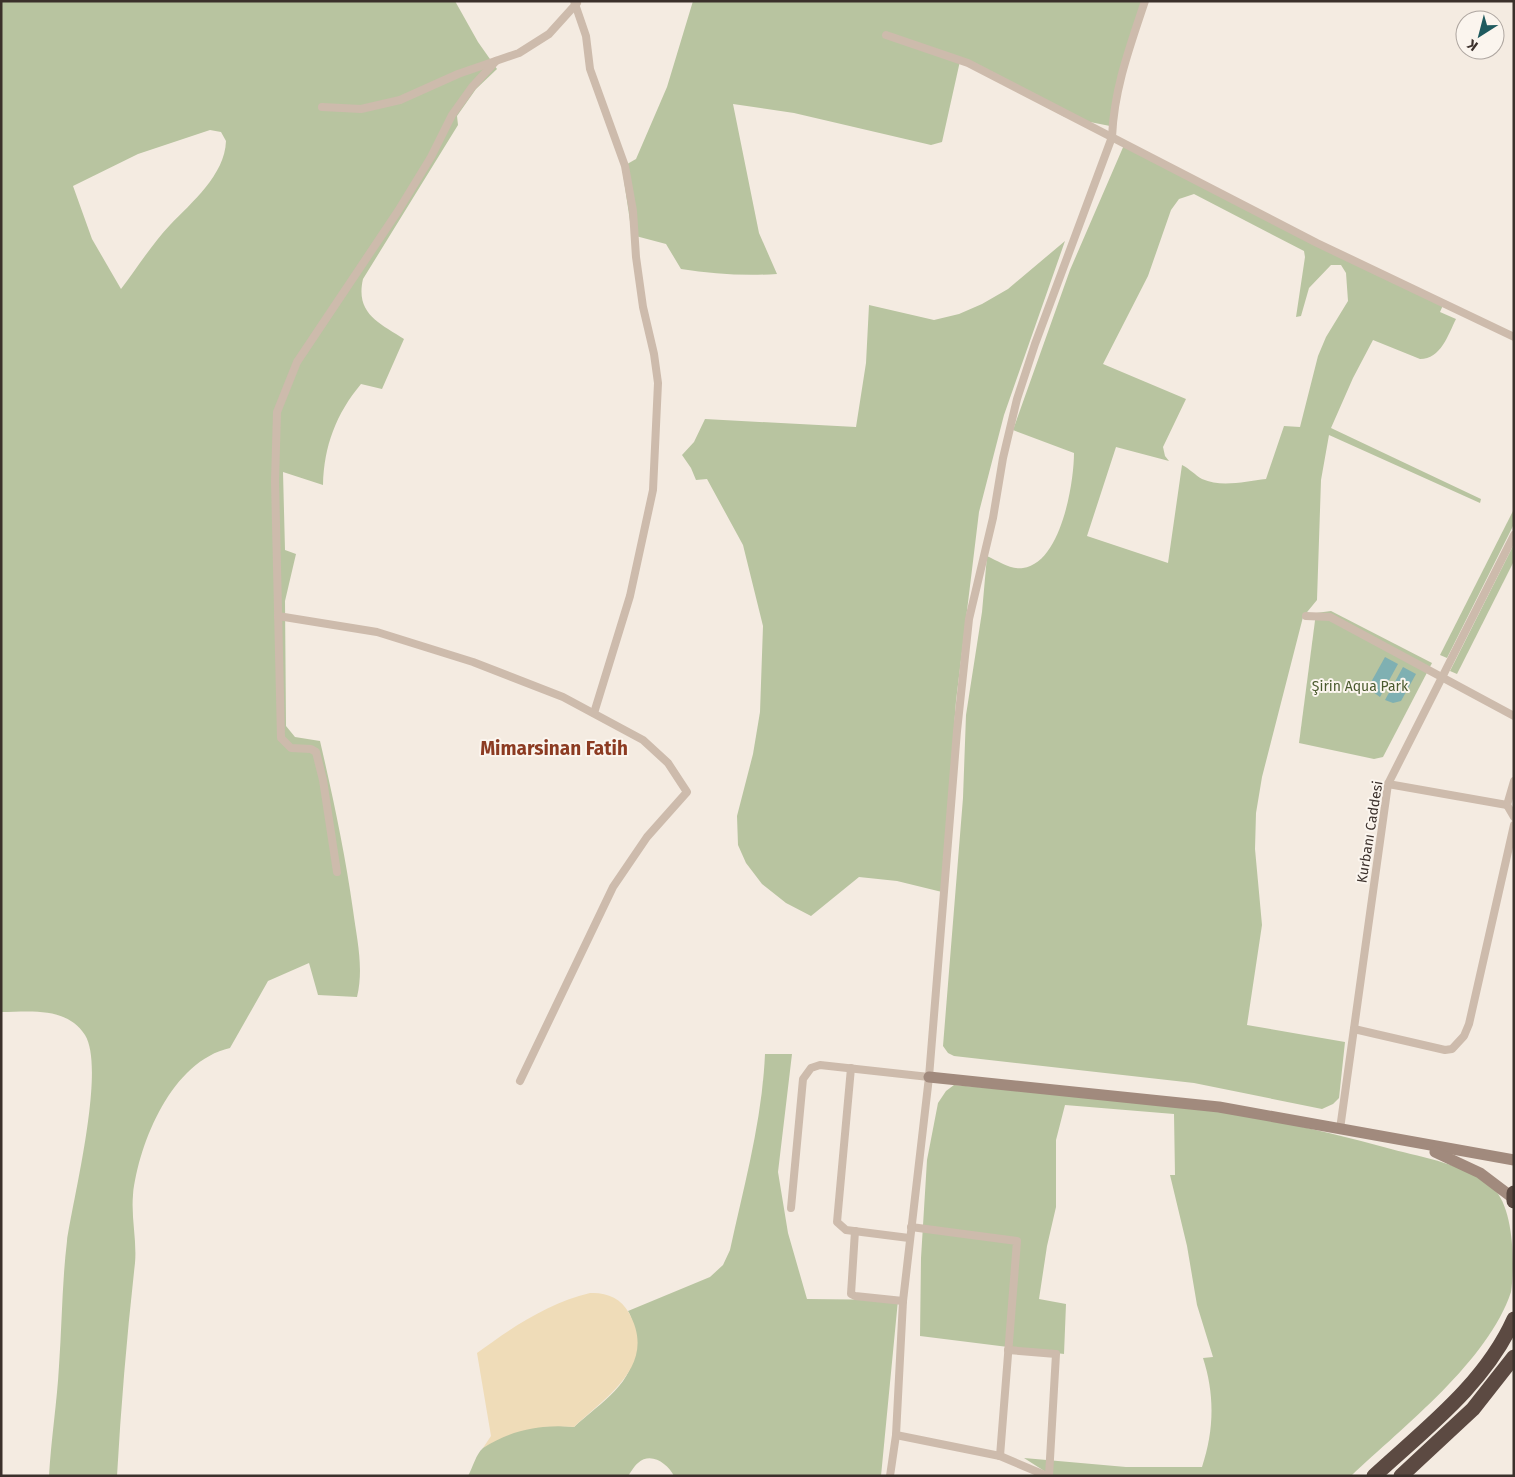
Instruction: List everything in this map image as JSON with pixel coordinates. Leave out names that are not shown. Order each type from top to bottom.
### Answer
[{"type":"highway","points":[[1514,1193],[1514,1199]]},
{"type":"highway","points":[[1374,1476],[1467,1388],[1497,1351],[1514,1319]]},
{"type":"highway","points":[[1401,1476],[1473,1409],[1514,1357]]},
{"type":"street","points":[[890,1476],[896,1435],[903,1301],[910,1227],[929,1077],[957,731],[969,619],[994,518],[1003,458],[1017,399],[1035,344],[1112,137],[1114,105],[1121,71],[1145,1]]},
{"type":"street","points":[[322,107],[361,109],[400,100],[458,74],[519,53],[549,34],[576,3]]},
{"type":"street","points":[[576,3],[586,36],[590,69],[625,166],[633,211],[636,257],[642,297],[658,383],[654,490],[630,596],[594,713]]},
{"type":"street","points":[[886,35],[968,63],[1317,242],[1514,337]]},
{"type":"street","points":[[337,872],[323,780],[316,752],[311,749],[291,748],[281,738],[278,616],[277,412],[297,362],[432,157],[452,115],[472,86],[496,61]]},
{"type":"street","name":"Kurbanı Caddesi","points":[[1340,1129],[1388,784],[1514,536]]},
{"type":"street","points":[[278,616],[377,632],[473,662],[563,697],[643,740],[668,763],[687,792],[647,837],[613,887],[520,1081]]},
{"type":"street","points":[[1306,616],[1330,617],[1514,716]]},
{"type":"street","points":[[1514,781],[1507,805],[1514,817]]},
{"type":"street","points":[[1388,784],[1507,805]]},
{"type":"street","points":[[1354,1029],[1445,1050],[1452,1050],[1464,1036],[1469,1024],[1514,825]]},
{"type":"street","points":[[792,1208],[803,1079],[811,1068],[820,1065],[1219,1107],[1514,1160]]},
{"type":"street","points":[[851,1068],[836,1219],[841,1227],[855,1231],[909,1238]]},
{"type":"street","points":[[1417,1144],[1480,1173],[1514,1199]]},
{"type":"street","points":[[910,1227],[1017,1240],[1000,1456]]},
{"type":"street","points":[[855,1231],[851,1294],[903,1301]]},
{"type":"street","points":[[896,1435],[1000,1456],[1048,1476],[1056,1354],[1008,1350]]},
{"type":"green space","points":[[1,1],[455,1],[478,42],[497,69],[476,89],[457,116],[458,125],[363,279],[361,291],[366,309],[378,322],[404,339],[382,389],[361,384],[338,419],[326,457],[323,485],[283,472],[285,550],[296,554],[285,601],[286,726],[295,737],[320,741],[350,889],[360,965],[357,997],[318,995],[309,963],[268,981],[230,1048],[209,1056],[191,1069],[175,1086],[162,1106],[143,1152],[133,1195],[135,1263],[124,1370],[117,1476],[49,1476],[58,1380],[65,1256],[90,1104],[91,1052],[85,1035],[68,1019],[47,1013],[1,1012]],"holes":[[[210,130],[221,132],[226,141],[224,153],[220,165],[206,188],[157,240],[121,289],[92,239],[73,186],[138,154]]]},
{"type":"green space","points":[[693,1],[1144,1],[1110,126],[1065,117],[960,61],[942,142],[931,145],[794,113],[733,104],[759,233],[777,274],[753,275],[681,269],[666,244],[632,235],[622,167],[636,159],[667,87]]},
{"type":"green space","points":[[1124,145],[1444,303],[1440,312],[1456,319],[1439,351],[1427,358],[1420,359],[1373,340],[1353,378],[1331,428],[1481,499],[1480,503],[1329,435],[1321,480],[1317,600],[1303,617],[1262,777],[1256,813],[1255,849],[1262,925],[1247,1025],[1345,1042],[1339,1098],[1333,1104],[1322,1109],[1194,1083],[954,1056],[948,1053],[943,1046],[963,798],[966,715],[982,612],[987,556],[1014,568],[1023,568],[1036,563],[1047,552],[1063,520],[1071,483],[1074,453],[1013,430],[1070,270]],"holes":[[[1194,194],[1304,251],[1305,257],[1296,317],[1301,316],[1309,288],[1331,265],[1341,265],[1346,273],[1348,301],[1326,337],[1318,356],[1300,427],[1284,426],[1266,479],[1234,483],[1210,482],[1202,479],[1182,465],[1168,563],[1087,536],[1116,447],[1169,461],[1165,456],[1163,447],[1186,399],[1103,364],[1148,276],[1171,210],[1179,199]]]},
{"type":"green space","points":[[1065,241],[1004,415],[979,512],[956,701],[942,892],[897,881],[859,877],[811,916],[786,903],[762,884],[746,863],[738,845],[737,816],[753,754],[760,712],[763,626],[743,545],[707,479],[696,480],[691,468],[682,455],[694,442],[705,419],[856,427],[866,363],[869,305],[934,320],[959,314],[982,304],[1008,289]]},
{"type":"green space","points":[[1514,509],[1514,524],[1447,658],[1440,655]]},
{"type":"green space","points":[[1514,544],[1514,561],[1457,674],[1450,671]]},
{"type":"green space","name":"Şirin Aqua Park","points":[[1331,611],[1432,663],[1383,757],[1374,759],[1299,743],[1316,613]]},
{"type":"green space","points":[[765,1054],[792,1054],[778,1172],[788,1233],[807,1299],[898,1300],[881,1476],[674,1476],[668,1467],[659,1460],[648,1458],[637,1464],[628,1476],[468,1476],[476,1457],[483,1448],[503,1435],[527,1428],[574,1427],[617,1388],[631,1366],[634,1353],[634,1337],[632,1320],[628,1311],[710,1277],[723,1265],[730,1250],[752,1153],[760,1104]]},
{"type":"green space","points":[[954,1085],[1202,1108],[1325,1132],[1457,1167],[1493,1188],[1505,1208],[1513,1252],[1511,1292],[1500,1318],[1484,1343],[1464,1367],[1419,1414],[1351,1476],[1052,1476],[1024,1458],[1126,1467],[1202,1467],[1209,1440],[1212,1413],[1210,1386],[1203,1358],[1213,1357],[1197,1305],[1187,1246],[1170,1175],[1175,1175],[1174,1114],[1065,1105],[1056,1140],[1056,1207],[1047,1246],[1039,1299],[1066,1304],[1064,1354],[920,1336],[921,1258],[927,1160],[938,1103],[946,1091]]},
{"type":"sand","points":[[590,1293],[612,1297],[622,1303],[629,1313],[636,1332],[637,1348],[633,1364],[625,1378],[614,1391],[574,1427],[550,1426],[527,1430],[504,1437],[483,1448],[491,1436],[477,1353],[530,1317],[574,1297]]},
{"type":"water","points":[[1385,657],[1398,664],[1380,697],[1373,692],[1370,684]]},
{"type":"water","points":[[1403,667],[1416,674],[1401,701],[1393,703],[1385,700]]},
{"type":"district","name":"Mimarsinan Fatih","points":[[554,748]]}]
